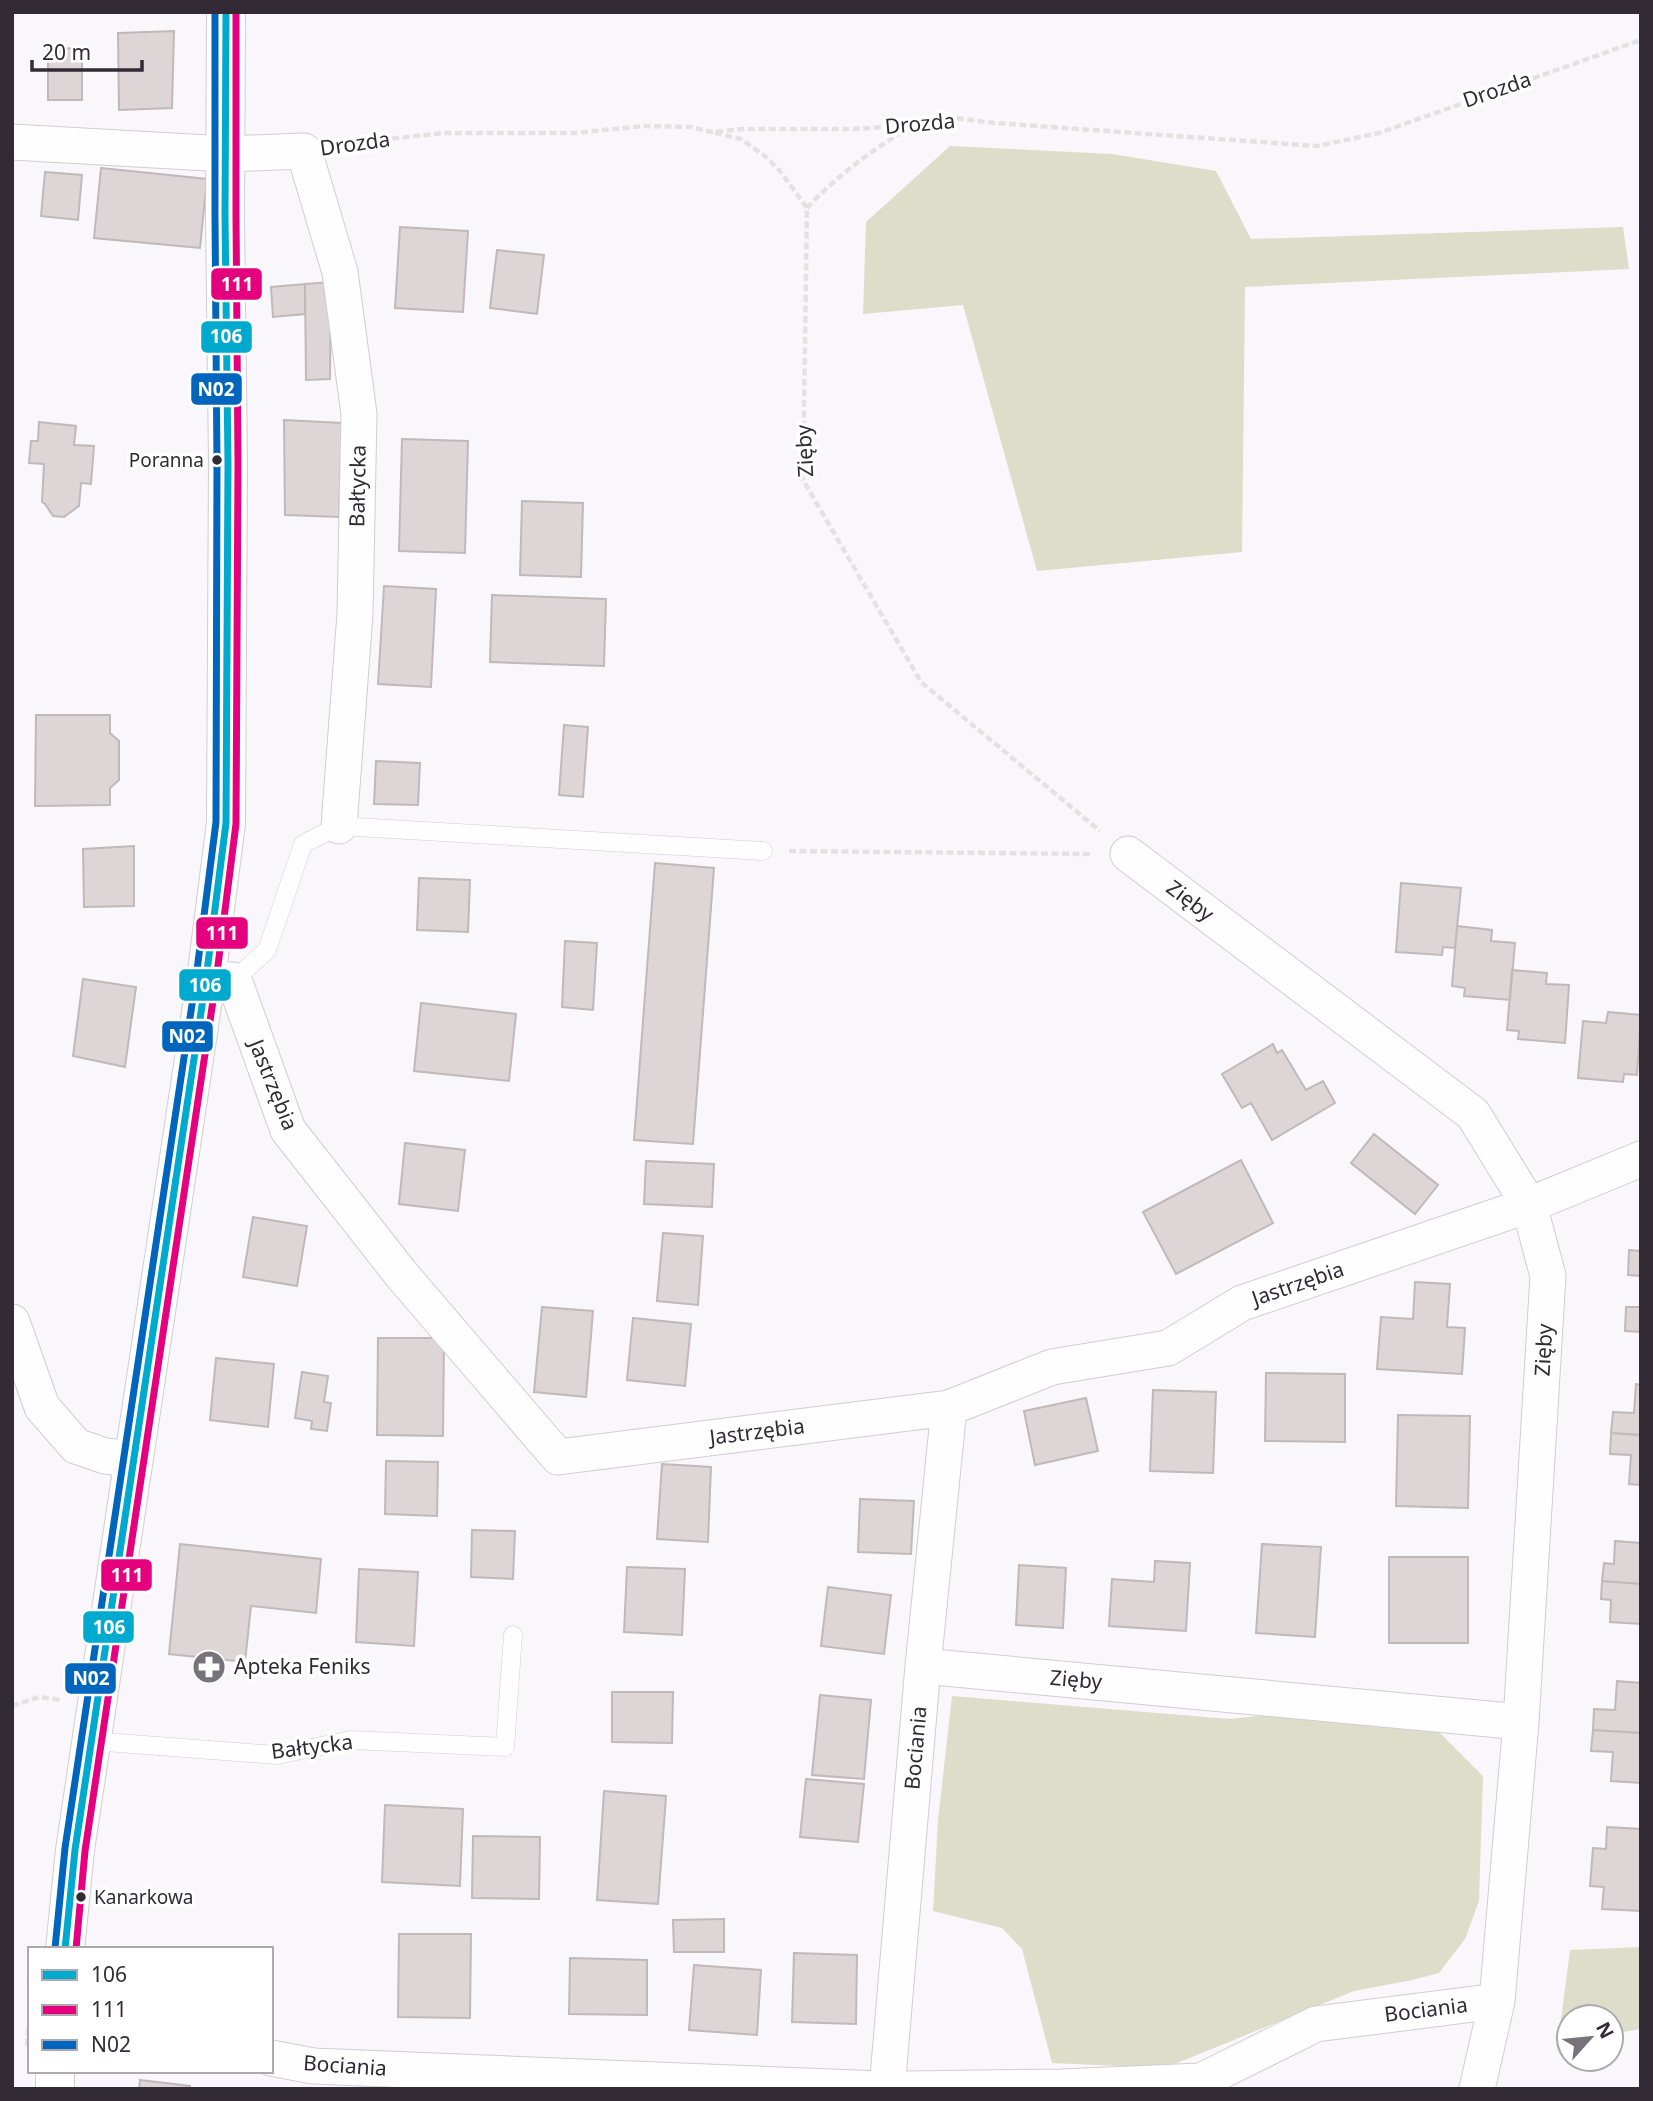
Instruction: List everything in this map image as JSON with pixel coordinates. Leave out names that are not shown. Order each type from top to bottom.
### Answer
[{"type":"main road","points":[[65,1947],[75,1850],[134,1459],[220,980],[226,823],[226,12]]},
{"type":"street","points":[[12,142],[226,154]]},
{"type":"street","name":"Drozda","points":[[226,154],[304,151]]},
{"type":"street","name":"Bałtycka","points":[[304,151],[340,272],[359,414],[355,614],[339,826]]},
{"type":"street","name":"Zięby","points":[[1128,854],[1473,1114],[1529,1205],[1548,1276],[1521,1721],[1497,2001],[1478,2089]]},
{"type":"street","name":"Jastrzębia","points":[[220,980],[288,1130],[401,1274],[558,1457],[949,1408],[1052,1367],[1168,1348],[1242,1303],[1529,1205],[1641,1159]]},
{"type":"street","points":[[12,1322],[42,1407],[76,1446],[105,1456],[134,1459]]},
{"type":"street","name":"Bociania","points":[[887,2089],[923,1666],[949,1408]]},
{"type":"street","name":"Zięby","points":[[923,1666],[1521,1721]]},
{"type":"street","name":"Bociania","points":[[906,2089],[1061,2087],[1201,2081],[1316,2024],[1497,2001]]},
{"type":"street","name":"Bociania","points":[[273,2058],[313,2066],[881,2089]]},
{"type":"lane","points":[[220,980],[267,950],[303,844],[339,826],[763,850]]},
{"type":"lane","name":"Bałtycka","points":[[94,1722],[277,1755],[351,1740],[505,1747],[513,1635]]},
{"type":"path","name":"Drozda","points":[[304,151],[347,142],[444,133],[575,133],[645,126],[691,127],[710,132],[744,129],[854,129],[947,117],[994,123],[1317,146],[1379,133],[1641,40]]},
{"type":"path","points":[[710,132],[741,139],[759,151],[780,171],[807,208],[830,185],[884,144],[924,120]]},
{"type":"path","name":"Zięby","points":[[807,208],[803,480],[921,682],[1128,854]]},
{"type":"path","points":[[763,850],[1128,854]]},
{"type":"path","points":[[12,1706],[39,1698],[94,1722]]},
{"type":"green space","points":[[950,146],[1112,154],[1216,171],[1251,239],[1623,227],[1629,269],[1245,287],[1242,552],[1037,571],[963,305],[863,314],[866,222]]},
{"type":"green space","points":[[952,1696],[1230,1719],[1296,1712],[1434,1727],[1483,1776],[1479,1901],[1465,1939],[1439,1973],[1354,1991],[1165,2068],[1052,2063],[1022,1949],[1002,1928],[933,1911],[938,1820]]},
{"type":"green space","points":[[1641,1947],[1641,2029],[1625,2032],[1625,2003],[1563,2003],[1570,1950]]},
{"type":"building","points":[[174,31],[172,108],[119,110],[118,33]]},
{"type":"building","points":[[82,48],[82,100],[48,100],[48,49]]},
{"type":"building","points":[[101,168],[207,179],[200,248],[94,238]]},
{"type":"building","points":[[45,172],[82,175],[78,220],[41,216]]},
{"type":"building","points":[[400,227],[468,231],[463,312],[395,308]]},
{"type":"building","points":[[497,250],[544,255],[537,314],[490,308]]},
{"type":"building","points":[[331,282],[330,379],[306,380],[305,284]]},
{"type":"building","points":[[305,284],[305,314],[273,317],[271,287]]},
{"type":"building","points":[[284,420],[342,423],[339,517],[285,515]]},
{"type":"building","points":[[39,422],[76,426],[74,445],[94,446],[91,484],[81,483],[79,506],[64,517],[53,516],[42,502],[44,464],[29,463],[31,441],[38,441]]},
{"type":"building","points":[[402,439],[468,441],[465,553],[399,551]]},
{"type":"building","points":[[522,501],[583,503],[581,577],[520,575]]},
{"type":"building","points":[[384,586],[436,589],[431,687],[378,684]]},
{"type":"building","points":[[492,595],[606,599],[604,666],[490,662]]},
{"type":"building","points":[[36,715],[110,715],[110,733],[119,741],[119,780],[110,788],[110,805],[35,806]]},
{"type":"building","points":[[564,725],[588,727],[583,797],[559,795]]},
{"type":"building","points":[[376,761],[420,763],[418,805],[374,804]]},
{"type":"building","points":[[134,846],[134,906],[84,907],[83,849]]},
{"type":"building","points":[[655,863],[714,868],[693,1144],[634,1140]]},
{"type":"building","points":[[419,878],[470,880],[468,932],[417,930]]},
{"type":"building","points":[[1401,883],[1461,888],[1455,948],[1443,947],[1442,955],[1396,952]]},
{"type":"building","points":[[1457,926],[1492,930],[1491,941],[1515,943],[1510,1000],[1464,996],[1465,988],[1452,986]]},
{"type":"building","points":[[565,941],[597,943],[593,1010],[562,1007]]},
{"type":"building","points":[[1512,970],[1547,973],[1546,984],[1569,985],[1565,1043],[1518,1039],[1519,1031],[1507,1030]]},
{"type":"building","points":[[83,979],[136,987],[125,1067],[73,1056]]},
{"type":"building","points":[[421,1003],[516,1014],[509,1081],[414,1071]]},
{"type":"building","points":[[1608,1012],[1641,1015],[1637,1075],[1624,1074],[1623,1082],[1578,1078],[1583,1021],[1606,1023]]},
{"type":"building","points":[[1273,1044],[1277,1053],[1282,1050],[1306,1090],[1323,1081],[1335,1103],[1272,1140],[1251,1103],[1242,1108],[1222,1074]]},
{"type":"building","points":[[1374,1134],[1438,1185],[1415,1214],[1351,1163]]},
{"type":"building","points":[[405,1143],[465,1150],[458,1211],[399,1204]]},
{"type":"building","points":[[1241,1160],[1273,1223],[1176,1274],[1143,1212]]},
{"type":"building","points":[[646,1161],[714,1164],[712,1207],[644,1204]]},
{"type":"building","points":[[253,1217],[307,1226],[297,1286],[243,1277]]},
{"type":"building","points":[[663,1233],[703,1236],[698,1305],[657,1301]]},
{"type":"building","points":[[1629,1250],[1641,1251],[1641,1276],[1628,1275]]},
{"type":"building","points":[[1415,1282],[1450,1284],[1447,1327],[1465,1328],[1462,1374],[1377,1369],[1381,1317],[1413,1319]]},
{"type":"building","points":[[1641,1301],[1641,1332],[1625,1331],[1626,1307],[1640,1307]]},
{"type":"building","points":[[542,1307],[593,1311],[586,1397],[534,1392]]},
{"type":"building","points":[[633,1318],[691,1324],[685,1386],[627,1380]]},
{"type":"building","points":[[378,1338],[444,1338],[443,1436],[377,1435]]},
{"type":"building","points":[[216,1358],[274,1364],[268,1427],[210,1420]]},
{"type":"building","points":[[302,1372],[328,1376],[324,1402],[331,1403],[327,1431],[311,1429],[312,1421],[295,1418]]},
{"type":"building","points":[[1266,1373],[1345,1374],[1345,1442],[1265,1441]]},
{"type":"building","points":[[1636,1384],[1641,1385],[1641,1435],[1611,1433],[1613,1412],[1634,1413]]},
{"type":"building","points":[[1153,1390],[1216,1392],[1213,1473],[1150,1471]]},
{"type":"building","points":[[1086,1398],[1098,1451],[1035,1465],[1024,1411]]},
{"type":"building","points":[[1398,1415],[1470,1416],[1468,1508],[1396,1506]]},
{"type":"building","points":[[1611,1433],[1641,1435],[1641,1485],[1629,1484],[1631,1455],[1610,1454]]},
{"type":"building","points":[[386,1461],[438,1462],[437,1516],[385,1514]]},
{"type":"building","points":[[662,1464],[711,1467],[708,1542],[657,1539]]},
{"type":"building","points":[[860,1499],[914,1501],[911,1554],[858,1552]]},
{"type":"building","points":[[472,1530],[515,1531],[513,1579],[471,1577]]},
{"type":"building","points":[[1615,1541],[1641,1543],[1641,1584],[1602,1581],[1604,1563],[1614,1564]]},
{"type":"building","points":[[180,1544],[321,1559],[316,1613],[251,1606],[245,1662],[169,1654]]},
{"type":"building","points":[[1262,1544],[1321,1547],[1315,1637],[1256,1633]]},
{"type":"building","points":[[1389,1557],[1468,1557],[1468,1643],[1389,1643]]},
{"type":"building","points":[[1155,1561],[1190,1563],[1186,1631],[1109,1626],[1112,1579],[1154,1582]]},
{"type":"building","points":[[1019,1565],[1066,1568],[1063,1628],[1016,1625]]},
{"type":"building","points":[[627,1567],[685,1569],[682,1635],[624,1632]]},
{"type":"building","points":[[359,1569],[418,1572],[414,1646],[356,1642]]},
{"type":"building","points":[[1602,1581],[1641,1584],[1641,1624],[1610,1622],[1611,1600],[1601,1599]]},
{"type":"building","points":[[828,1587],[891,1595],[884,1654],[821,1646]]},
{"type":"building","points":[[1617,1681],[1641,1683],[1641,1733],[1593,1730],[1594,1709],[1615,1710]]},
{"type":"building","points":[[612,1692],[673,1692],[672,1743],[612,1742]]},
{"type":"building","points":[[820,1695],[871,1700],[864,1779],[812,1775]]},
{"type":"building","points":[[1593,1730],[1641,1733],[1641,1783],[1611,1781],[1613,1752],[1591,1751]]},
{"type":"building","points":[[806,1779],[864,1784],[858,1842],[800,1837]]},
{"type":"building","points":[[604,1791],[666,1796],[658,1904],[597,1900]]},
{"type":"building","points":[[385,1805],[463,1809],[460,1886],[382,1882]]},
{"type":"building","points":[[1607,1827],[1641,1829],[1641,1911],[1602,1909],[1604,1887],[1590,1886],[1593,1848],[1606,1849]]},
{"type":"building","points":[[473,1836],[540,1837],[539,1899],[472,1898]]},
{"type":"building","points":[[724,1919],[724,1952],[674,1952],[673,1920]]},
{"type":"building","points":[[399,1934],[471,1934],[470,2018],[398,2017]]},
{"type":"building","points":[[794,1953],[857,1955],[856,2024],[792,2022]]},
{"type":"building","points":[[570,1958],[647,1960],[647,2015],[569,2014]]},
{"type":"building","points":[[694,1965],[761,1970],[757,2035],[689,2030]]},
{"type":"building","points":[[140,2080],[190,2086],[190,2089],[139,2089]]},
{"type":"transit line","name":"N02","points":[[55,1947],[65,1848],[196,978],[216,822],[215,12]]},
{"type":"transit line","name":"106","points":[[65,1947],[75,1850],[206,979],[226,823],[226,12]]},
{"type":"transit line","name":"111","points":[[76,1947],[85,1851],[216,981],[236,824],[236,12]]},
{"type":"place","name":"Poranna","points":[[217,460]]},
{"type":"place","name":"Apteka Feniks","points":[[209,1667]]},
{"type":"place","name":"Kanarkowa","points":[[81,1897]]}]
